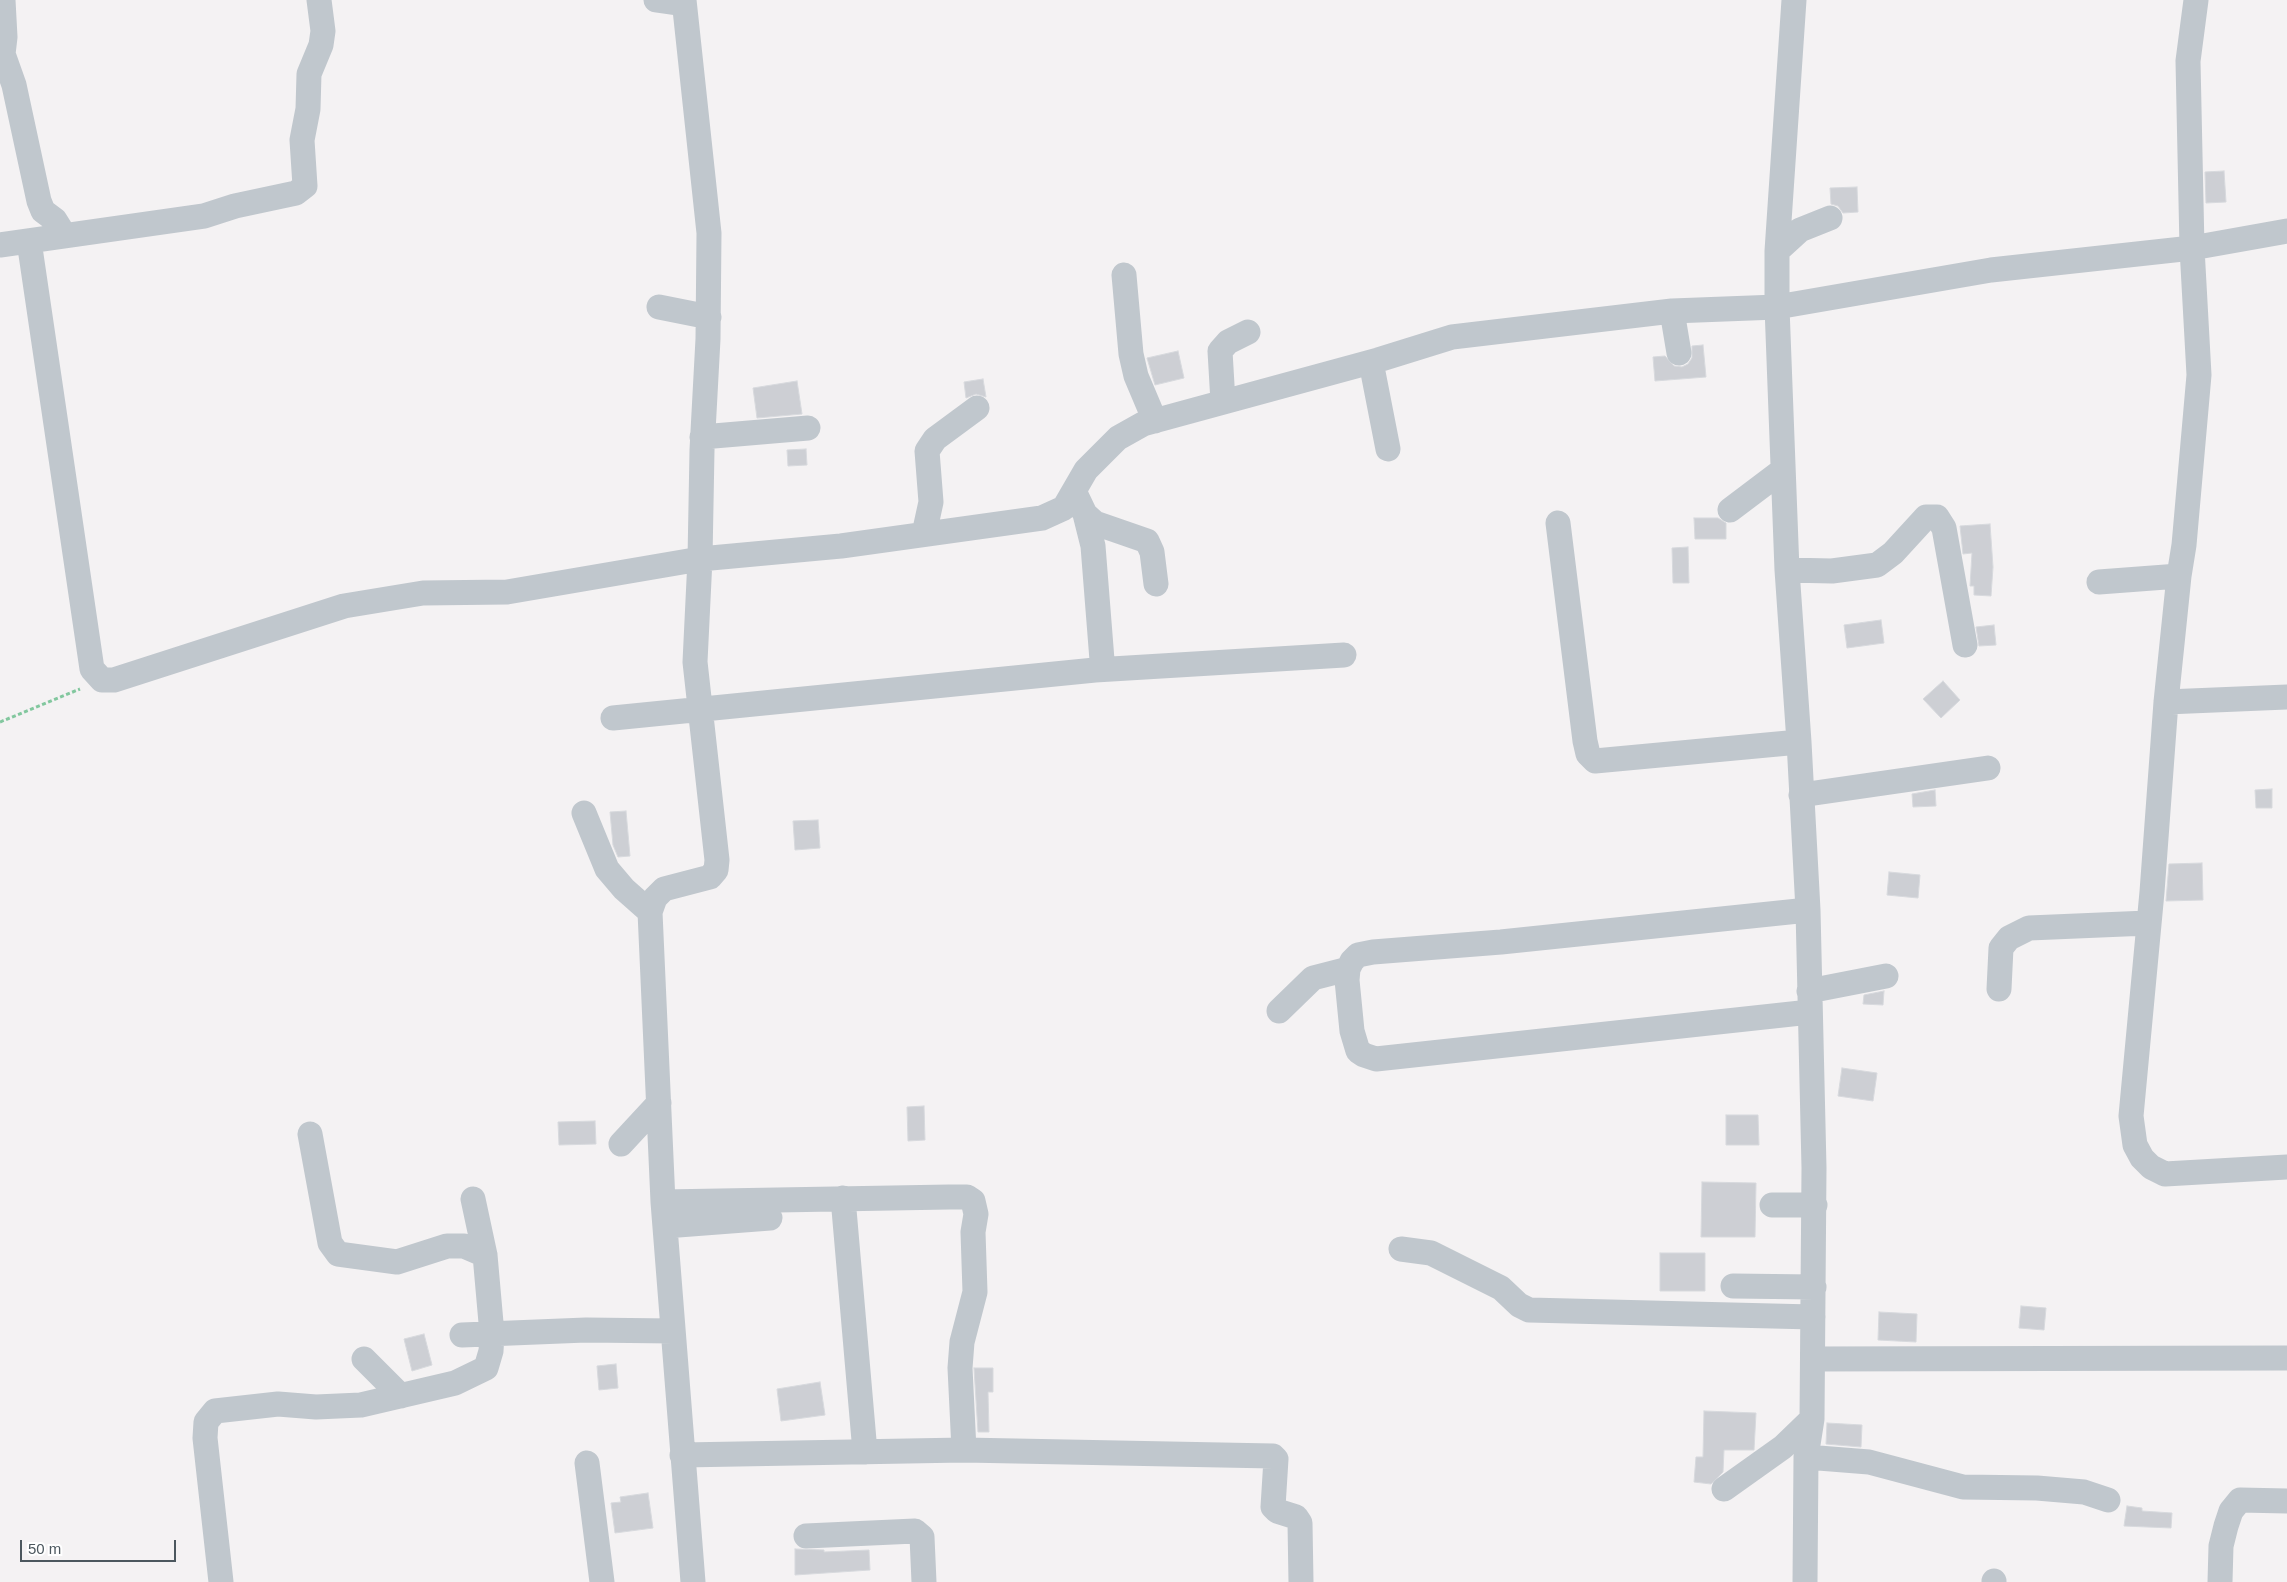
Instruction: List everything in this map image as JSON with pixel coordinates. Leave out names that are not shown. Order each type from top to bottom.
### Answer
[{"type":"street","points":[[3,0],[2,55],[14,85],[39,201],[43,211],[54,220],[65,236]]},
{"type":"street","points":[[0,245],[204,216],[243,204],[296,193],[305,186],[302,140],[308,109],[309,74],[321,45],[323,31],[319,0]]},
{"type":"street","points":[[656,0],[684,2],[709,233],[709,317],[702,437],[700,559],[695,662],[718,860],[716,870],[710,878],[664,889],[656,898],[650,912],[664,1214],[693,1582]]},
{"type":"street","points":[[1794,0],[1777,251],[1777,307],[1787,570],[1808,910],[1815,1205],[1812,1419],[1806,1457],[1805,1582]]},
{"type":"street","points":[[2196,0],[2188,61],[2192,248],[2198,375],[2184,545],[2166,702],[2131,1116],[2135,1146],[2142,1158],[2151,1167],[2165,1174],[2287,1167]]},
{"type":"street","points":[[1777,251],[1800,230],[1830,218]]},
{"type":"street","points":[[29,241],[92,669],[102,680],[114,680],[344,606],[423,593],[507,592],[700,559],[841,546],[1042,518],[1064,508],[1086,470],[1118,438],[1143,424],[1371,362],[1452,337],[1672,312],[1777,307],[1991,270],[2192,248],[2287,230]]},
{"type":"street","points":[[1124,275],[1131,354],[1136,376],[1155,421]]},
{"type":"street","points":[[660,307],[709,317]]},
{"type":"street","points":[[1672,312],[1679,353]]},
{"type":"street","points":[[1223,402],[1220,351],[1228,342],[1248,332]]},
{"type":"street","points":[[1371,362],[1388,449]]},
{"type":"street","points":[[924,534],[931,502],[927,451],[935,439],[977,408]]},
{"type":"street","points":[[702,437],[808,428]]},
{"type":"street","points":[[1730,510],[1783,470]]},
{"type":"street","points":[[1074,491],[1085,514],[1093,546],[1102,644],[1102,660],[1100,666],[1095,670]]},
{"type":"street","points":[[1085,514],[1095,523],[1147,541],[1152,552],[1156,584]]},
{"type":"street","points":[[1787,570],[1832,571],[1877,564],[1893,553],[1926,517],[1937,517],[1944,528],[1964,645]]},
{"type":"street","points":[[1558,523],[1588,754],[1595,760],[1799,742]]},
{"type":"street","points":[[2099,582],[2179,576]]},
{"type":"street","points":[[613,718],[1095,670],[1344,655]]},
{"type":"street","points":[[2166,702],[2287,697]]},
{"type":"street","points":[[1801,794],[1988,768]]},
{"type":"street","points":[[584,813],[607,869],[624,890],[650,912]]},
{"type":"street","points":[[1808,910],[1358,955],[1348,969],[1352,1031],[1358,1051],[1364,1056],[1376,1059],[1809,1002],[1886,976]]},
{"type":"street","points":[[1999,989],[2001,948],[2009,938],[2029,928],[2148,923]]},
{"type":"street","points":[[1279,1011],[1313,978],[1348,969]]},
{"type":"street","points":[[621,1144],[659,1103]]},
{"type":"street","points":[[310,1134],[330,1242],[338,1254],[397,1262],[447,1246],[464,1246],[485,1255]]},
{"type":"street","points":[[664,1214],[843,1198],[967,1197],[973,1201],[976,1214],[973,1232],[975,1292],[962,1342],[960,1368],[964,1450]]},
{"type":"street","points":[[843,1198],[864,1452]]},
{"type":"street","points":[[221,1582],[205,1438],[206,1422],[215,1411],[278,1404],[316,1407],[360,1405],[455,1383],[486,1368],[492,1351],[492,1334],[485,1255],[473,1199]]},
{"type":"street","points":[[1772,1205],[1815,1205]]},
{"type":"street","points":[[664,1214],[770,1218]]},
{"type":"street","points":[[1400,1249],[1431,1253],[1500,1288],[1519,1305],[1529,1310],[1813,1317]]},
{"type":"street","points":[[1733,1286],[1814,1287]]},
{"type":"street","points":[[462,1336],[586,1330],[673,1331]]},
{"type":"street","points":[[1813,1360],[2287,1358]]},
{"type":"street","points":[[364,1359],[401,1396]]},
{"type":"street","points":[[1724,1489],[1783,1447],[1812,1419]]},
{"type":"street","points":[[682,1455],[964,1450],[1273,1456],[1276,1459],[1273,1507],[1277,1511],[1296,1517],[1300,1523],[1301,1582]]},
{"type":"street","points":[[1806,1457],[1869,1462],[1963,1487],[2037,1488],[2084,1492],[2108,1500]]},
{"type":"street","points":[[587,1463],[602,1582]]},
{"type":"street","points":[[2220,1582],[2221,1546],[2231,1511],[2240,1500],[2287,1501]]},
{"type":"street","points":[[806,1536],[915,1531],[922,1537],[924,1582]]},
{"type":"path","points":[[0,722],[102,680]]},
{"type":"building","points":[[2224,171],[2226,202],[2206,203],[2205,172]]},
{"type":"building","points":[[1857,187],[1858,212],[1843,213],[1838,206],[1831,204],[1830,188]]},
{"type":"building","points":[[1703,345],[1706,377],[1655,381],[1653,357],[1665,356],[1674,366],[1682,367],[1688,364],[1692,358],[1692,346]]},
{"type":"building","points":[[1178,351],[1184,378],[1155,385],[1147,358]]},
{"type":"building","points":[[983,379],[986,397],[976,394],[966,398],[964,382]]},
{"type":"building","points":[[797,381],[802,414],[757,418],[753,388]]},
{"type":"building","points":[[806,449],[807,465],[788,466],[787,450]]},
{"type":"building","points":[[1694,518],[1718,518],[1726,523],[1726,539],[1695,539]]},
{"type":"building","points":[[1990,524],[1993,567],[1991,596],[1974,595],[1974,586],[1970,586],[1972,553],[1963,554],[1960,526]]},
{"type":"building","points":[[1688,547],[1689,583],[1673,583],[1672,548]]},
{"type":"building","points":[[1881,620],[1884,643],[1847,648],[1844,625]]},
{"type":"building","points":[[1994,625],[1996,645],[1979,646],[1976,627]]},
{"type":"building","points":[[1943,681],[1960,700],[1941,718],[1923,699]]},
{"type":"building","points":[[2272,789],[2272,808],[2256,808],[2255,790]]},
{"type":"building","points":[[1935,790],[1936,806],[1913,807],[1912,794]]},
{"type":"building","points":[[626,811],[630,856],[618,857],[613,845],[610,812]]},
{"type":"building","points":[[818,820],[820,848],[795,850],[793,821]]},
{"type":"building","points":[[2202,863],[2203,900],[2166,901],[2169,864]]},
{"type":"building","points":[[1889,872],[1920,875],[1918,898],[1887,895]]},
{"type":"building","points":[[1884,991],[1883,1005],[1863,1004],[1864,995]]},
{"type":"building","points":[[1842,1068],[1877,1073],[1873,1101],[1838,1096]]},
{"type":"building","points":[[924,1106],[925,1140],[908,1141],[907,1107]]},
{"type":"building","points":[[1726,1115],[1758,1115],[1759,1145],[1726,1145]]},
{"type":"building","points":[[595,1121],[596,1144],[559,1145],[558,1122]]},
{"type":"building","points":[[1702,1182],[1756,1183],[1755,1237],[1701,1237]]},
{"type":"building","points":[[1660,1253],[1705,1253],[1705,1291],[1660,1291]]},
{"type":"building","points":[[2021,1306],[2046,1308],[2044,1330],[2019,1328]]},
{"type":"building","points":[[1879,1312],[1917,1314],[1916,1342],[1878,1340]]},
{"type":"building","points":[[424,1334],[432,1365],[412,1371],[404,1339]]},
{"type":"building","points":[[616,1364],[618,1388],[599,1390],[597,1366]]},
{"type":"building","points":[[974,1368],[993,1368],[993,1392],[988,1392],[989,1432],[978,1432]]},
{"type":"building","points":[[820,1382],[825,1415],[781,1421],[777,1389]]},
{"type":"building","points":[[1704,1411],[1756,1413],[1754,1450],[1724,1450],[1723,1472],[1711,1484],[1694,1482],[1696,1457],[1703,1457]]},
{"type":"building","points":[[1827,1423],[1862,1425],[1861,1447],[1826,1444]]},
{"type":"building","points":[[648,1493],[653,1528],[615,1533],[611,1503],[621,1502],[620,1497]]},
{"type":"building","points":[[2127,1506],[2142,1508],[2142,1511],[2172,1513],[2171,1528],[2124,1526]]},
{"type":"building","points":[[795,1549],[824,1550],[824,1552],[869,1550],[870,1570],[795,1575]]}]
